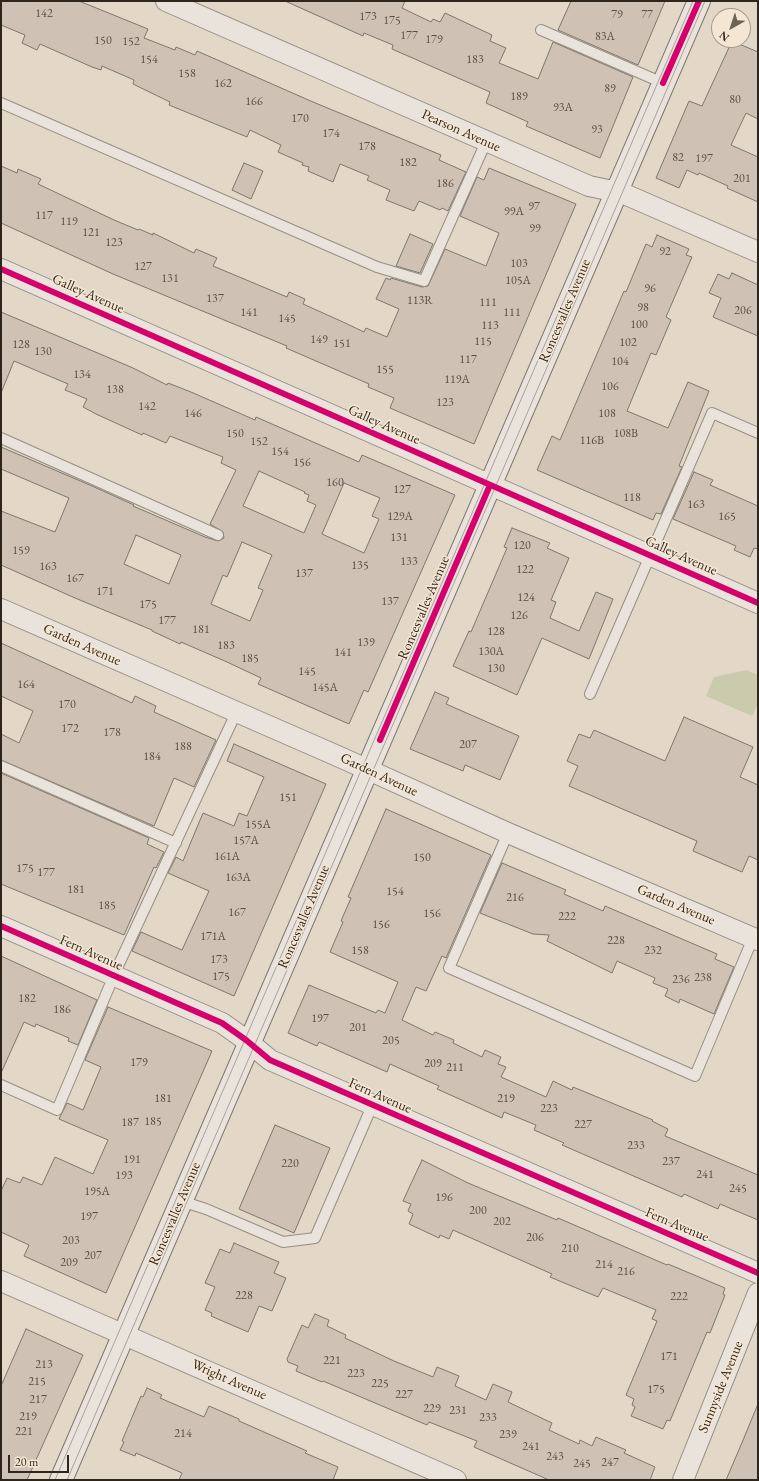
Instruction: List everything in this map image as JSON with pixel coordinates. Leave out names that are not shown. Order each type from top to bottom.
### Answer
[{"type":"street","name":"Pearson Avenue","points":[[166,1],[589,186],[617,191],[758,252]]},
{"type":"street","name":"Roncesvalles Avenue","points":[[61,1480],[180,1200],[699,1]]},
{"type":"street","name":"Galley Avenue","points":[[1,269],[758,603]]},
{"type":"street","name":"Garden Avenue","points":[[1,609],[508,833],[756,939]]},
{"type":"street","name":"Fern Avenue","points":[[1,926],[114,977],[222,1023],[249,1042],[270,1060],[372,1106],[758,1273]]},
{"type":"street","name":"Wright Avenue","points":[[1,1281],[456,1480]]},
{"type":"street","name":"Sunnyside Avenue","points":[[683,1480],[758,1293]]},
{"type":"lane","points":[[541,30],[663,84]]},
{"type":"lane","points":[[1,102],[377,267],[424,281],[486,142]]},
{"type":"lane","points":[[590,694],[712,413],[758,433]]},
{"type":"lane","points":[[1,438],[218,535]]},
{"type":"lane","points":[[1,1085],[57,1110],[114,977],[236,713]]},
{"type":"lane","points":[[1,766],[176,843]]},
{"type":"lane","points":[[508,833],[449,968],[695,1076],[756,939]]},
{"type":"lane","points":[[180,1200],[206,1209],[283,1242],[315,1238],[372,1106]]},
{"type":"green space","points":[[746,670],[758,675],[758,704],[752,716],[706,696],[714,677]]},
{"type":"building","points":[[1,1],[79,1],[148,29],[144,38],[175,50],[176,47],[195,55],[197,51],[313,102],[441,155],[439,160],[466,172],[448,211],[442,208],[440,210],[419,201],[414,211],[386,200],[390,190],[367,180],[369,176],[340,164],[333,182],[308,171],[309,167],[302,165],[303,163],[278,152],[281,145],[250,130],[247,137],[169,105],[170,102],[133,84],[134,80],[102,66],[101,70],[40,44],[37,50],[22,43],[25,35],[1,25]]},
{"type":"building","points":[[285,1],[405,1],[402,8],[431,22],[433,19],[440,22],[445,13],[492,35],[490,41],[506,48],[499,63],[538,79],[553,42],[633,77],[600,158],[526,126],[528,122],[486,103],[490,92],[392,49],[393,45],[364,33],[363,36]]},
{"type":"building","points":[[571,1],[665,1],[638,65],[558,30]]},
{"type":"building","points":[[729,48],[749,48],[758,52],[758,119],[746,113],[731,145],[758,157],[758,202],[727,188],[728,186],[699,173],[698,175],[687,170],[679,188],[656,178],[689,101],[702,106]]},
{"type":"building","points":[[244,163],[263,171],[251,199],[232,190]]},
{"type":"building","points":[[1,166],[17,173],[18,169],[41,179],[38,184],[114,220],[153,235],[153,233],[194,253],[196,249],[217,258],[213,266],[287,297],[289,292],[305,299],[303,304],[364,332],[366,328],[387,337],[399,309],[376,299],[386,278],[390,280],[391,278],[422,287],[428,286],[445,249],[486,266],[499,233],[460,216],[477,177],[484,180],[489,168],[576,204],[474,444],[390,408],[394,398],[368,387],[369,384],[286,348],[287,346],[113,274],[1,223]]},
{"type":"building","points":[[410,234],[433,244],[420,273],[396,266]]},
{"type":"building","points":[[657,235],[689,249],[686,255],[692,257],[666,317],[671,320],[656,355],[651,353],[627,411],[668,428],[688,382],[709,391],[679,466],[682,467],[661,514],[656,513],[653,520],[537,470],[552,436],[560,440],[624,291],[626,292],[646,244],[652,247]]},
{"type":"building","points":[[732,273],[758,285],[758,336],[713,317],[721,298],[709,293],[718,274],[729,279]]},
{"type":"building","points":[[1,312],[133,368],[167,385],[168,383],[191,392],[255,420],[256,417],[359,462],[362,455],[455,495],[368,692],[364,690],[349,724],[258,684],[261,678],[227,662],[181,642],[180,644],[152,630],[1,565],[1,511],[55,532],[69,498],[1,469],[1,447],[92,486],[134,505],[133,506],[205,537],[218,541],[224,538],[223,532],[210,524],[236,470],[221,463],[223,457],[170,436],[166,443],[143,433],[142,435],[96,414],[83,407],[87,399],[65,390],[68,384],[14,361],[1,393]],"holes":[[[259,471],[305,492],[304,493],[309,495],[307,501],[316,505],[304,533],[243,506]],[[344,483],[380,498],[372,516],[379,519],[364,553],[322,534]],[[136,535],[181,555],[169,584],[124,564]],[[242,542],[272,555],[258,588],[263,590],[250,621],[211,604],[223,575],[227,577]]]},
{"type":"building","points":[[694,472],[713,480],[710,485],[758,506],[758,549],[754,548],[750,557],[734,550],[736,546],[673,519]]},
{"type":"building","points":[[512,528],[550,543],[547,548],[569,558],[551,600],[556,602],[550,618],[579,631],[596,592],[613,599],[589,659],[542,638],[517,695],[453,666],[469,631],[471,632],[507,548],[504,547]]},
{"type":"building","points":[[1,643],[132,703],[135,696],[156,706],[154,712],[216,740],[194,787],[174,778],[154,826],[1,760],[1,734],[19,743],[33,711],[1,696]]},
{"type":"building","points":[[435,692],[449,698],[446,704],[519,736],[500,780],[465,765],[463,771],[410,749]]},
{"type":"building","points":[[684,717],[753,747],[740,777],[758,785],[758,860],[749,856],[742,872],[693,851],[697,841],[569,786],[578,766],[567,761],[579,734],[590,738],[594,730],[665,761]]},
{"type":"building","points":[[234,744],[326,784],[234,996],[132,951],[141,932],[182,950],[209,891],[168,873],[176,857],[183,861],[203,813],[234,826],[239,813],[247,816],[264,777],[227,761]]},
{"type":"building","points":[[1,773],[149,838],[147,844],[164,852],[156,868],[154,867],[124,935],[1,884]]},
{"type":"building","points":[[386,809],[491,855],[446,958],[442,956],[426,991],[416,987],[402,1020],[433,1035],[435,1032],[454,1040],[453,1043],[482,1057],[485,1050],[501,1057],[498,1064],[506,1067],[501,1077],[546,1097],[553,1081],[572,1090],[573,1087],[653,1120],[652,1121],[668,1129],[665,1136],[758,1175],[758,1220],[720,1204],[718,1209],[684,1194],[682,1197],[562,1145],[564,1143],[534,1130],[536,1125],[504,1112],[502,1118],[437,1089],[439,1086],[390,1064],[387,1072],[319,1042],[317,1046],[288,1033],[309,985],[376,1013],[378,1010],[385,1013],[398,982],[330,952],[343,922],[341,921],[351,898],[348,897]]},
{"type":"building","points":[[502,863],[566,890],[564,894],[603,911],[605,906],[717,954],[715,959],[734,967],[714,1014],[680,999],[679,1003],[665,996],[668,989],[653,983],[655,978],[617,961],[612,973],[547,941],[549,935],[533,934],[480,913]]},
{"type":"building","points":[[1,956],[97,1000],[78,1045],[68,1041],[69,1038],[36,1024],[35,1027],[24,1022],[1,1073]]},
{"type":"building","points":[[108,1007],[212,1051],[106,1293],[24,1256],[29,1245],[1,1232],[1,1191],[7,1178],[20,1183],[23,1177],[42,1185],[55,1157],[93,1174],[108,1140],[59,1119],[67,1103],[83,1110],[101,1067],[85,1060]]},
{"type":"building","points":[[275,1125],[330,1148],[294,1233],[239,1209]]},
{"type":"building","points":[[422,1160],[468,1183],[557,1220],[558,1218],[667,1265],[668,1264],[725,1288],[723,1294],[725,1295],[710,1333],[707,1332],[670,1421],[667,1420],[663,1429],[631,1416],[635,1407],[632,1405],[634,1399],[626,1395],[657,1321],[652,1319],[656,1310],[603,1288],[598,1297],[550,1277],[552,1274],[453,1230],[449,1239],[440,1235],[439,1238],[409,1224],[413,1214],[408,1211],[411,1204],[403,1201]]},
{"type":"building","points":[[234,1243],[279,1262],[274,1273],[286,1278],[272,1311],[259,1306],[248,1332],[211,1316],[212,1313],[205,1310],[215,1287],[205,1283],[220,1249],[230,1253]]},
{"type":"building","points":[[315,1314],[329,1320],[327,1326],[346,1335],[345,1338],[394,1361],[433,1377],[437,1367],[459,1376],[455,1386],[486,1400],[493,1384],[512,1392],[508,1402],[552,1423],[549,1430],[579,1444],[580,1440],[592,1446],[596,1437],[626,1450],[624,1453],[655,1467],[650,1480],[549,1480],[474,1447],[477,1441],[429,1422],[427,1425],[296,1371],[298,1366],[288,1362],[287,1359],[302,1325],[308,1328]]},
{"type":"building","points":[[26,1329],[83,1355],[27,1480],[1,1480],[1,1386]]},
{"type":"building","points":[[147,1388],[162,1395],[160,1398],[204,1417],[209,1406],[307,1451],[305,1453],[338,1467],[333,1480],[179,1480],[182,1473],[136,1453],[135,1456],[120,1450],[124,1442],[122,1441],[141,1396],[143,1397]]},
{"type":"building","points":[[758,1404],[758,1480],[726,1480],[741,1445]]},
{"type":"tram line","points":[[55,1480],[693,1]]},
{"type":"tram line","points":[[67,1480],[705,1]]},
{"type":"cycle path","points":[[663,83],[699,1]]},
{"type":"cycle path","points":[[1,269],[758,603]]},
{"type":"cycle path","points":[[380,740],[490,485]]},
{"type":"cycle path","points":[[1,926],[222,1023],[270,1060],[758,1273]]}]
